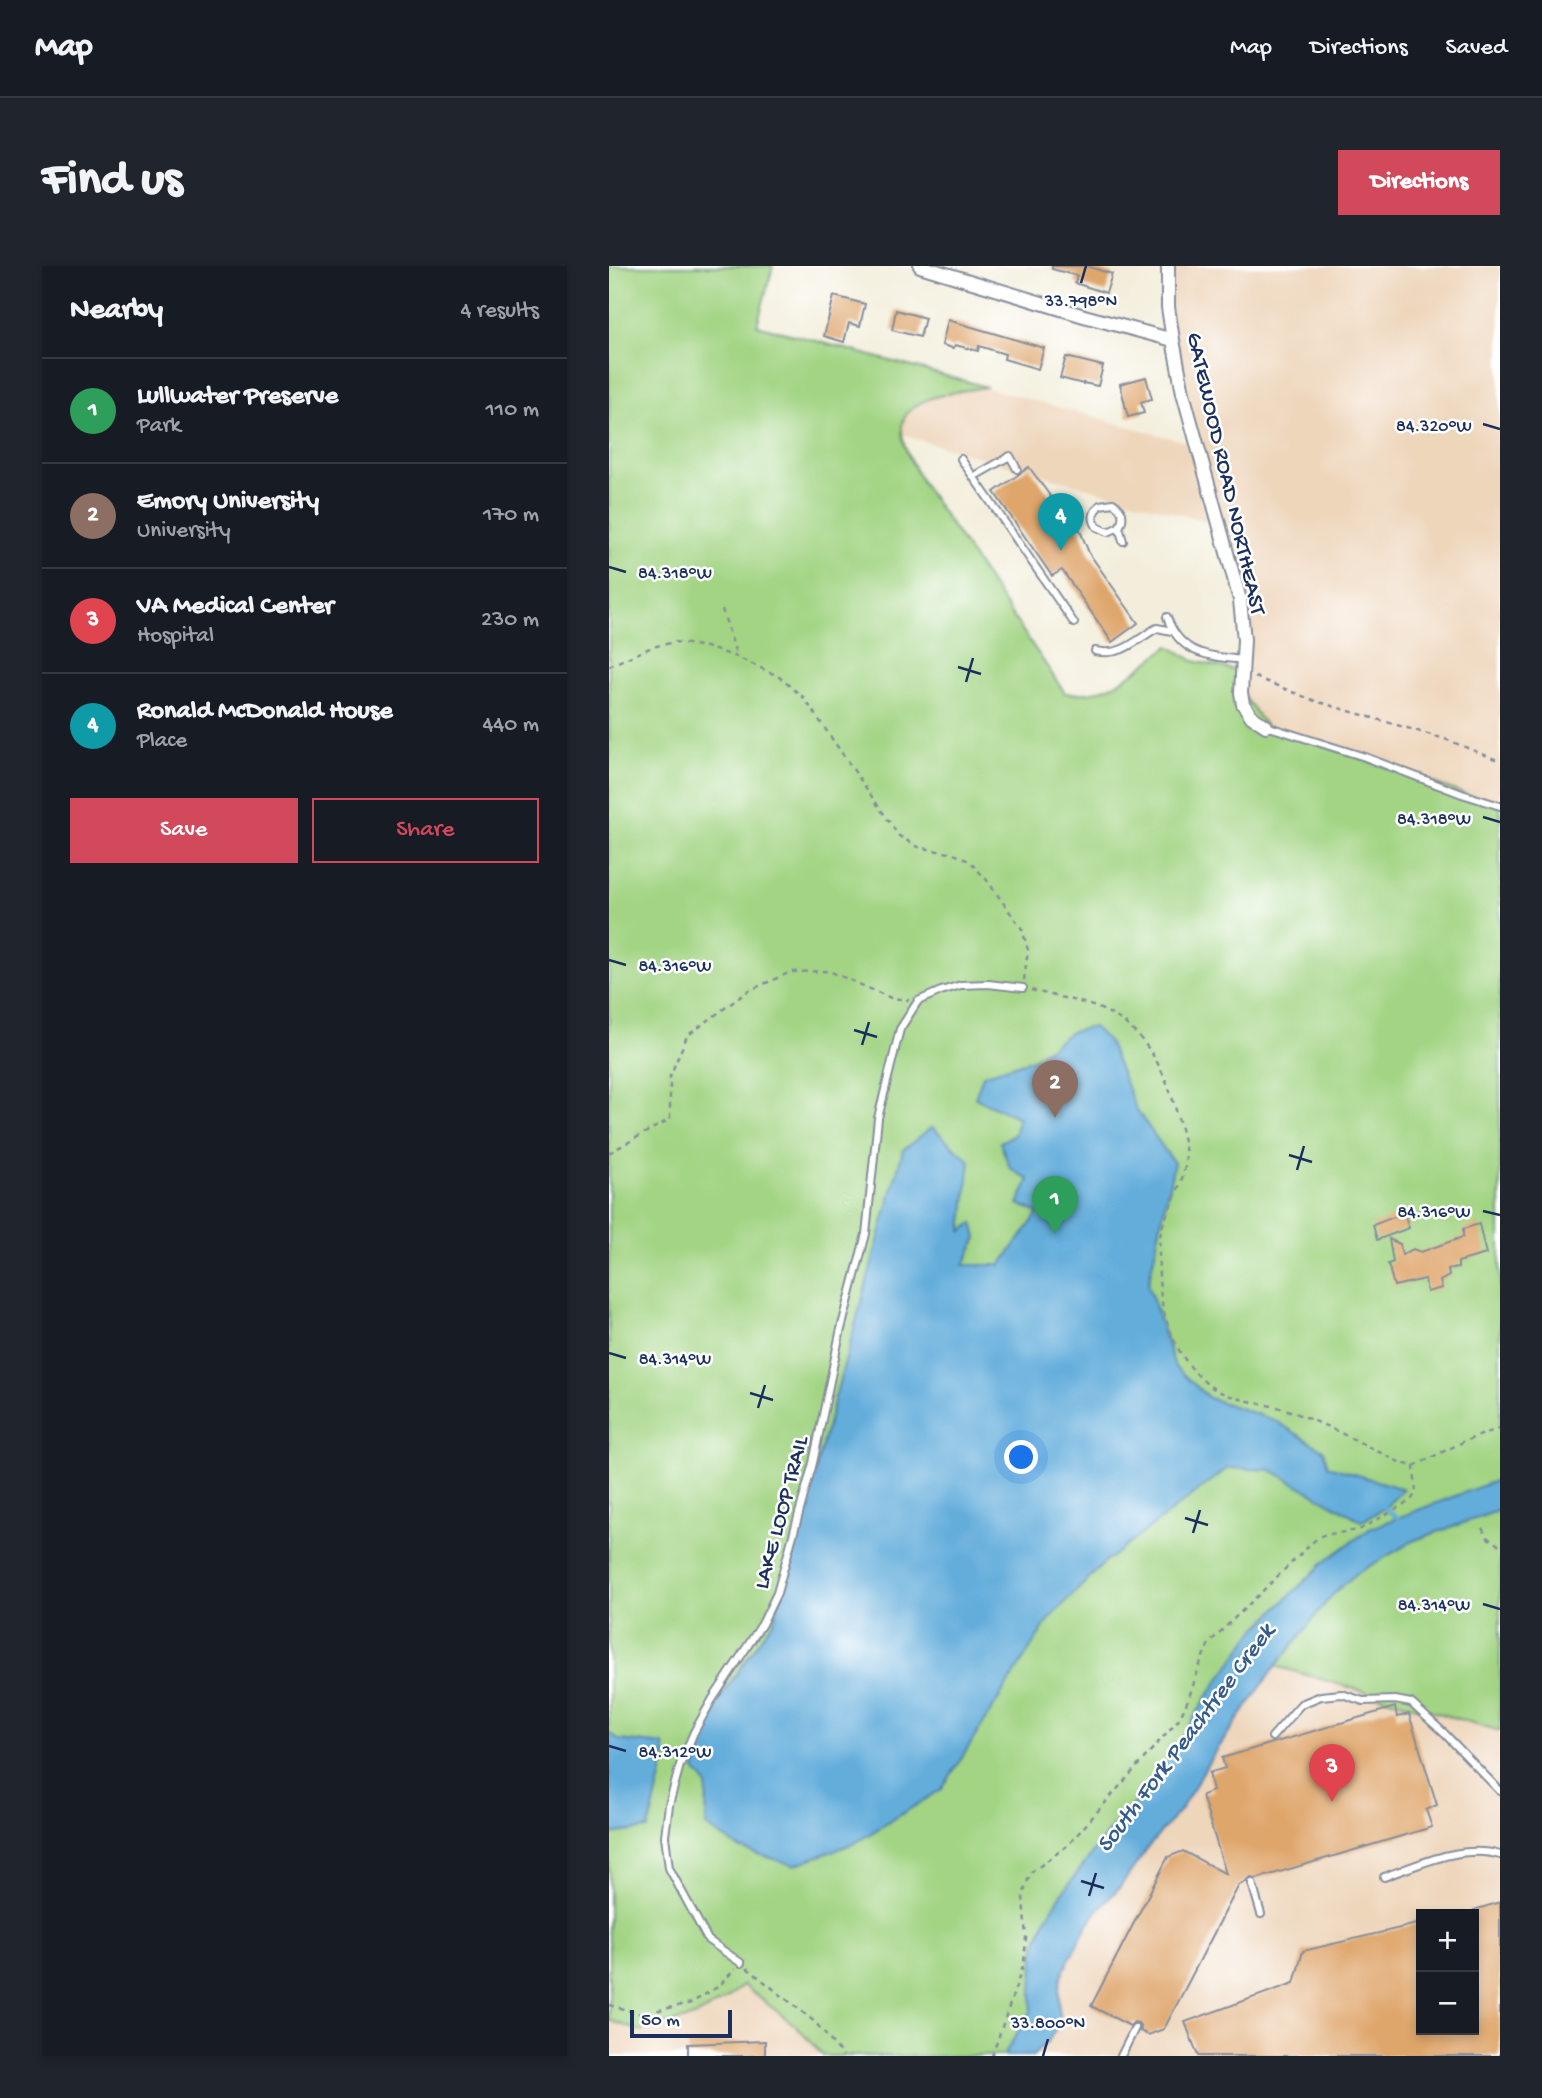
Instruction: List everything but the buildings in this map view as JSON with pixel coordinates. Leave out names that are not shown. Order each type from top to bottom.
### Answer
[{"type":"street","points":[[920,266],[1084,317],[1173,340]]},
{"type":"street","name":"GATEWOOD ROAD NORTHEAST","points":[[1168,266],[1168,307],[1183,393],[1240,600],[1244,631],[1241,693],[1243,704],[1252,717],[1266,726]]},
{"type":"lane","points":[[973,477],[1010,456],[1017,469]]},
{"type":"lane","points":[[961,459],[1074,622]]},
{"type":"lane","points":[[1119,527],[1108,532],[1097,527],[1093,517],[1096,508],[1107,502],[1121,510],[1123,518],[1119,527],[1123,541]]},
{"type":"lane","points":[[1167,617],[1172,631],[1195,652],[1243,666]]},
{"type":"lane","points":[[1095,651],[1118,652],[1157,628],[1172,631]]},
{"type":"lane","name":"GATEWOOD ROAD NORTHEAST","points":[[1266,726],[1365,757],[1500,806]]},
{"type":"lane","points":[[918,1001],[961,985],[988,984],[1023,988]]},
{"type":"lane","name":"LAKE LOOP TRAIL","points":[[741,1963],[708,1940],[670,1868],[665,1836],[669,1805],[680,1765],[694,1732],[762,1624],[777,1593],[813,1463],[840,1333],[866,1234],[878,1118],[900,1030],[918,1001]]},
{"type":"lane","points":[[1272,1737],[1301,1704],[1321,1696],[1342,1694],[1363,1701],[1395,1700],[1411,1703],[1500,1791]]},
{"type":"lane","points":[[1384,1877],[1418,1864],[1473,1850],[1500,1855]]},
{"type":"lane","points":[[1252,1884],[1261,1914]]},
{"type":"lane","points":[[1121,2056],[1135,2028]]},
{"type":"path","points":[[722,610],[737,657]]},
{"type":"path","points":[[609,666],[652,647],[675,642],[705,647],[737,657],[778,676],[804,698],[899,836],[918,847],[954,854],[969,861],[986,879],[1022,929],[1028,950],[1023,988],[1098,1008],[1126,1022],[1151,1050],[1171,1090],[1187,1151],[1185,1171],[1160,1236],[1158,1282],[1162,1308],[1172,1340],[1207,1384],[1226,1394],[1288,1410],[1325,1425],[1401,1463],[1414,1466],[1465,1441],[1500,1428]]},
{"type":"path","points":[[1243,666],[1315,701],[1445,739],[1500,761]]},
{"type":"path","points":[[609,1153],[670,1119],[670,1076],[687,1036],[748,990],[791,972],[829,971],[891,998],[918,1001]]},
{"type":"path","points":[[992,2056],[1024,1963],[1026,1938],[1023,1897],[1033,1872],[1068,1845],[1178,1720],[1187,1705],[1210,1642],[1316,1539],[1323,1535],[1359,1530],[1411,1500],[1416,1493],[1414,1466]]},
{"type":"path","points":[[1482,1528],[1488,1538],[1500,1546]]},
{"type":"path","points":[[609,2005],[641,2014],[691,2003],[719,1986],[741,1963],[815,2022],[843,2056]]},
{"type":"shaded area","points":[[609,266],[773,266],[757,325],[1189,443],[1208,522],[902,435],[910,459],[923,484],[1065,693],[1221,739],[1243,660],[1243,621],[1230,563],[1183,393],[1168,307],[1168,266],[1500,266],[1500,1497],[1405,1532],[1349,1564],[1259,1661],[1500,1731],[1500,2056],[1028,2056],[1049,2020],[1058,1965],[1079,1923],[1117,1873],[1234,1695],[1073,1913],[1054,1953],[1041,2024],[1021,2056],[609,2056]]},
{"type":"green space","points":[[609,266],[773,266],[757,325],[987,387],[936,396],[923,401],[905,416],[902,427],[904,442],[923,484],[1065,693],[1096,691],[1109,687],[1169,646],[1194,661],[1243,672],[1241,693],[1266,726],[1500,806],[1500,1731],[1258,1661],[1108,1869],[1021,2056],[823,2056],[796,2026],[743,1985],[729,1997],[694,2017],[640,2031],[609,2020]]},
{"type":"water","points":[[1093,1027],[1108,1041],[1136,1109],[1174,1163],[1148,1285],[1175,1367],[1209,1398],[1274,1420],[1323,1450],[1328,1466],[1403,1489],[1385,1508],[1362,1521],[1271,1470],[1228,1468],[1104,1563],[1049,1619],[942,1789],[855,1843],[794,1865],[741,1849],[706,1826],[707,1784],[695,1770],[716,1703],[774,1620],[903,1150],[932,1127],[970,1161],[962,1231],[973,1223],[977,1238],[964,1265],[1001,1265],[1038,1213],[1018,1204],[1029,1180],[1010,1168],[1000,1142],[1014,1135],[1019,1118],[975,1098],[983,1075],[1033,1059],[1071,1032]]},
{"type":"water","name":"South Fork Peachtree Creek","points":[[1500,1479],[1500,1510],[1415,1540],[1356,1574],[1335,1592],[1272,1671],[1210,1760],[1181,1809],[1086,1928],[1062,1974],[1059,1988],[1059,2025],[1048,2041],[1033,2056],[1003,2056],[1031,2011],[1034,1958],[1046,1919],[1062,1893],[1113,1826],[1151,1785],[1209,1694],[1254,1631],[1324,1562],[1371,1528]]},
{"type":"water","points":[[609,1733],[619,1740],[664,1745],[666,1758],[648,1829],[609,1834]]},
{"type":"waterway","points":[[1385,1508],[1398,1518]]},
{"type":"place","name":"Ronald McDonald House","points":[[1061,551]]},
{"type":"place","name":"Emory University","points":[[1055,1118]]},
{"type":"place","name":"Lullwater Preserve","points":[[1055,1234]]},
{"type":"place","name":"VA Medical Center","points":[[1332,1802]]}]
